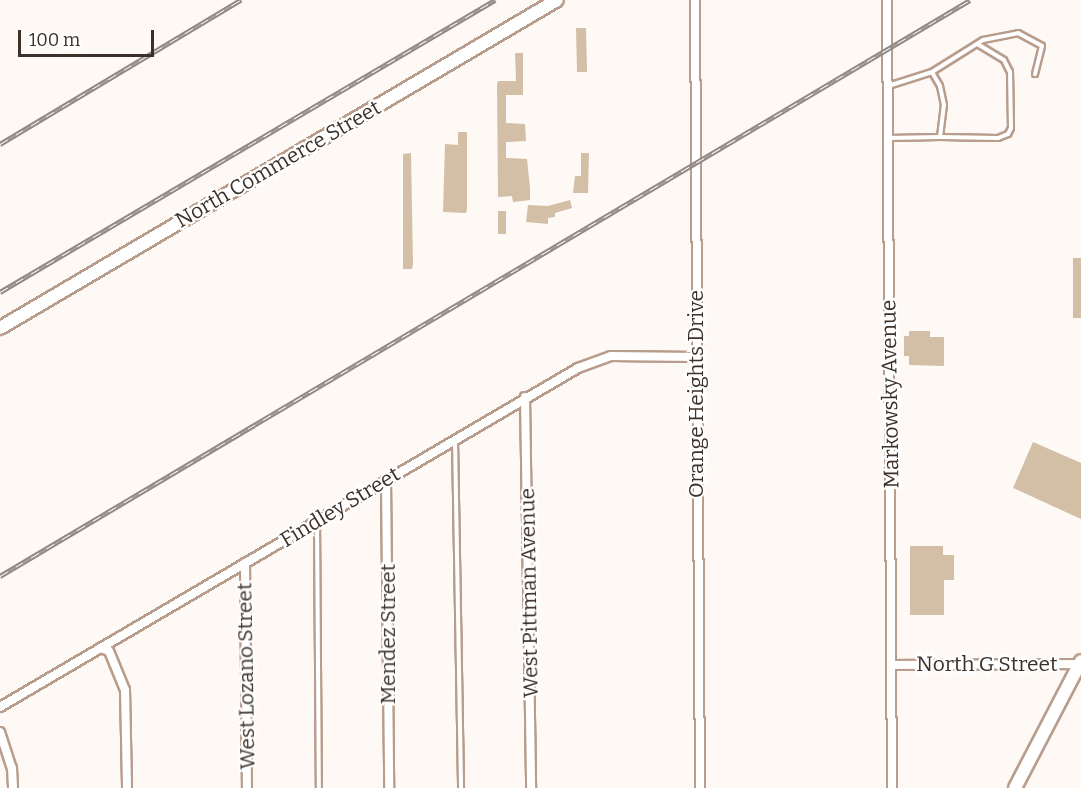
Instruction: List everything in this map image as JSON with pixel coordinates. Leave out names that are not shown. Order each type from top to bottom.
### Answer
[{"type":"main road","name":"North Commerce Street","points":[[0,328],[557,0]]},
{"type":"main road","points":[[1015,788],[1080,663]]},
{"type":"street","name":"Orange Heights Drive","points":[[696,0],[695,357],[700,788]]},
{"type":"street","name":"Markowsky Avenue","points":[[887,0],[892,788]]},
{"type":"street","name":"Findley Street","points":[[0,706],[578,368],[611,356],[695,357]]},
{"type":"street","name":"West Pittman Avenue","points":[[525,398],[531,788]]},
{"type":"street","name":"Mendez Street","points":[[386,480],[388,788]]},
{"type":"street","name":"West Lozano Street","points":[[245,563],[248,788]]},
{"type":"street","points":[[100,648],[109,651],[125,690],[128,788]]},
{"type":"street","name":"North G Street","points":[[893,665],[1080,663]]},
{"type":"street","points":[[0,732],[12,768],[13,788]]},
{"type":"lane","points":[[888,86],[932,72],[978,44],[1018,33],[1042,46],[1035,74]]},
{"type":"lane","points":[[887,138],[998,138],[1008,134],[1011,128],[1010,72],[1004,60],[978,44]]},
{"type":"lane","points":[[932,72],[940,86],[944,105],[940,137]]},
{"type":"lane","points":[[455,439],[461,788]]},
{"type":"lane","points":[[317,520],[319,788]]},
{"type":"building","points":[[576,28],[586,28],[587,72],[577,72]]},
{"type":"building","points":[[515,53],[523,53],[523,95],[506,95],[506,123],[525,124],[526,141],[506,142],[506,158],[527,159],[530,200],[513,202],[512,196],[498,197],[497,84],[498,81],[516,81]]},
{"type":"building","points":[[458,132],[467,132],[467,209],[466,213],[443,212],[445,144],[458,145]]},
{"type":"building","points":[[411,153],[413,264],[412,269],[403,269],[403,154]]},
{"type":"building","points":[[581,153],[589,153],[588,193],[573,193],[575,176],[581,176]]},
{"type":"building","points":[[570,200],[572,208],[555,213],[555,217],[548,218],[548,224],[526,222],[528,205],[548,206]]},
{"type":"building","points":[[498,211],[506,211],[506,234],[498,234]]},
{"type":"building","points":[[1073,258],[1081,258],[1081,318],[1073,318]]},
{"type":"building","points":[[909,331],[930,331],[930,337],[944,337],[944,366],[909,365],[909,356],[904,356],[904,336],[909,336]]},
{"type":"building","points":[[1033,442],[1081,463],[1081,519],[1013,488]]},
{"type":"building","points":[[910,546],[943,546],[943,555],[954,555],[954,580],[944,580],[944,615],[910,615]]},
{"type":"railway","points":[[0,144],[241,0]]},
{"type":"railway","points":[[0,292],[495,0]]},
{"type":"railway","points":[[0,576],[970,0]]}]
